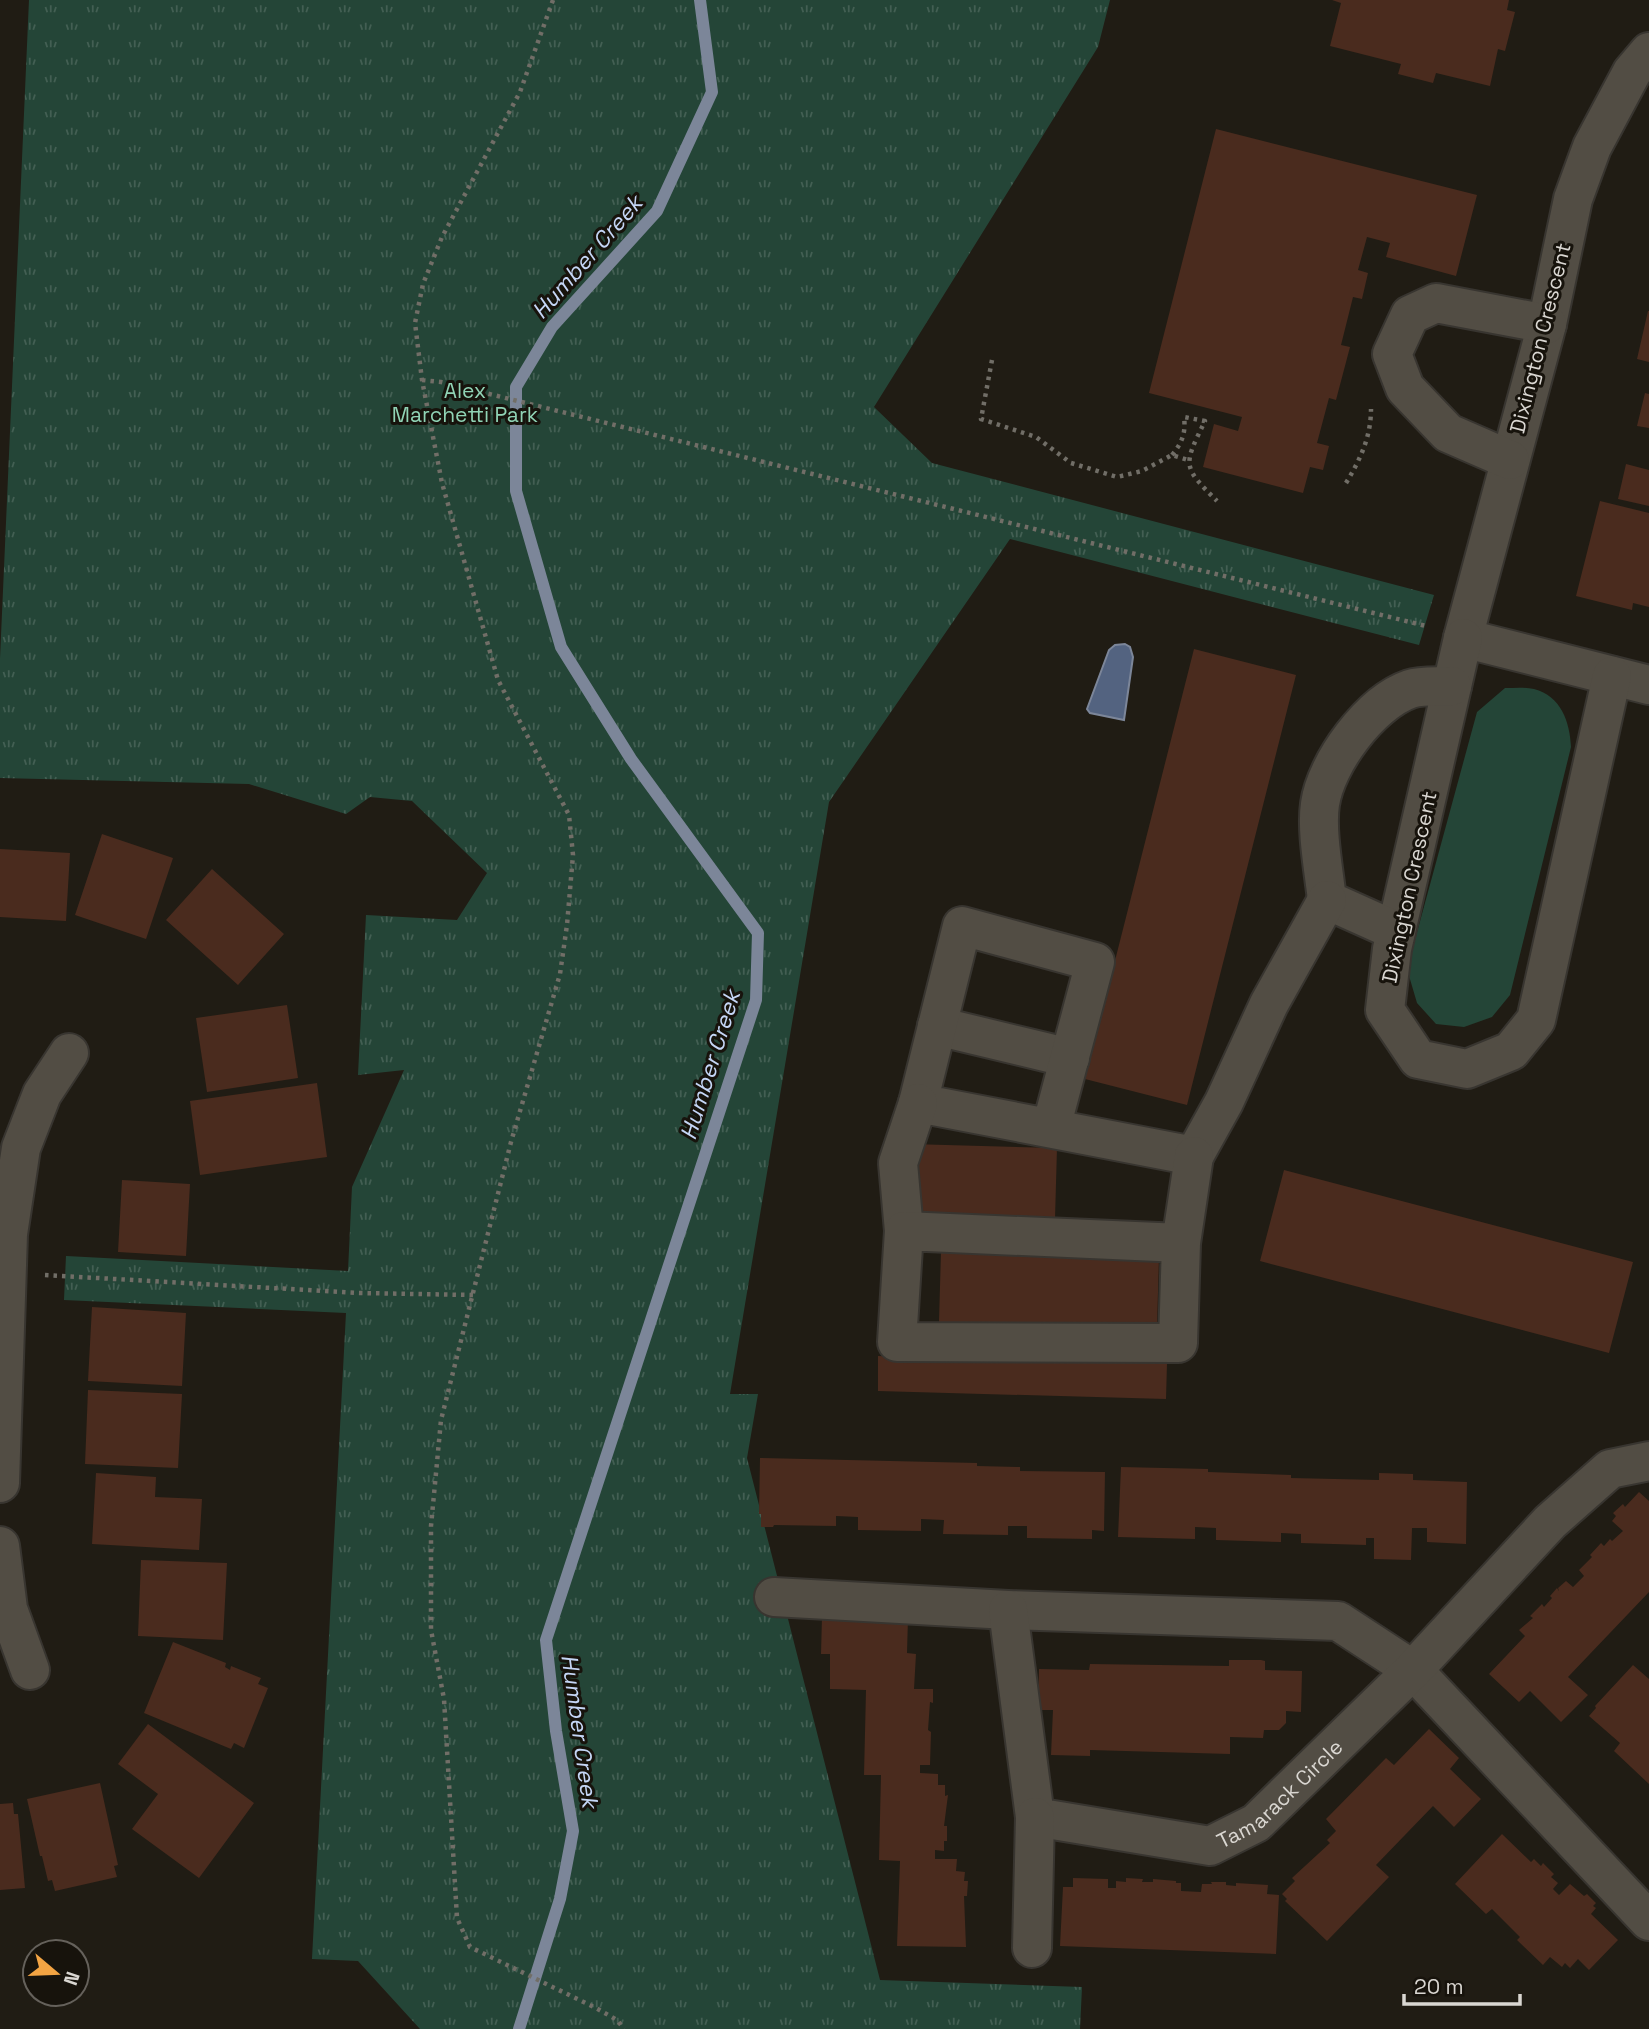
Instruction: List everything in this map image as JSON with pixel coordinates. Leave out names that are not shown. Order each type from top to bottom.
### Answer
[{"type":"street","name":"Dixington Crescent","points":[[1612,676],[1536,1020],[1511,1051],[1467,1069],[1418,1059],[1385,1010],[1396,931],[1463,638],[1547,324],[1573,199],[1592,147],[1632,72],[1649,52]]},
{"type":"street","points":[[1510,460],[1448,433],[1405,388],[1392,354],[1410,315],[1436,303],[1547,324]]},
{"type":"street","points":[[1463,638],[1649,685]]},
{"type":"street","points":[[1051,1128],[1095,962],[962,926],[918,1103],[898,1163],[904,1231],[897,1342],[1178,1343],[1181,1242],[1194,1156],[1224,1101],[1269,1004],[1327,900],[1320,804],[1331,772],[1356,731],[1388,699],[1412,688],[1452,686]]},
{"type":"street","points":[[1327,900],[1396,931]]},
{"type":"street","points":[[937,1026],[1070,1058]]},
{"type":"street","points":[[0,1483],[6,1273],[4,1235],[21,1148],[42,1094],[69,1053]]},
{"type":"street","points":[[918,1103],[1194,1156]]},
{"type":"street","points":[[904,1231],[1181,1242]]},
{"type":"street","name":"Tamarack Circle","points":[[1035,1817],[1210,1846],[1256,1823],[1413,1670],[1550,1522],[1610,1469],[1649,1461]]},
{"type":"street","points":[[0,1546],[8,1609],[30,1670]]},
{"type":"street","points":[[774,1597],[1008,1610],[1338,1622],[1413,1670],[1649,1921]]},
{"type":"street","points":[[1008,1610],[1035,1817],[1032,1948]]},
{"type":"path","points":[[553,0],[520,92],[443,237],[423,285],[415,323],[422,380],[442,483],[498,680],[569,815],[573,855],[568,925],[560,974],[511,1142],[441,1420],[431,1526],[431,1630],[444,1699],[457,1918],[470,1947],[596,2008],[617,2020],[624,2029]]},
{"type":"path","points":[[1346,484],[1362,456],[1371,421],[1371,364],[1392,354]]},
{"type":"path","points":[[992,360],[981,419],[1036,437],[1071,463],[1117,477],[1142,471],[1172,456],[1181,444],[1185,430],[1184,417],[1205,421],[1188,460],[1193,476],[1217,500]]},
{"type":"path","points":[[422,380],[441,382],[1406,620],[1463,638]]},
{"type":"path","points":[[1172,456],[1188,460]]},
{"type":"path","points":[[6,1273],[359,1293],[474,1295]]},
{"type":"green space","name":"Alex Marchetti Park","points":[[29,0],[1110,0],[1098,47],[874,407],[932,463],[1434,595],[1419,645],[1010,539],[829,802],[730,1394],[758,1394],[747,1458],[880,1980],[1082,1987],[1080,2029],[420,2029],[358,1961],[312,1959],[346,1313],[64,1300],[66,1256],[348,1271],[352,1187],[404,1070],[358,1075],[366,915],[457,920],[487,873],[412,801],[370,797],[346,814],[249,784],[0,778],[0,659]]},
{"type":"green space","points":[[1505,688],[1534,689],[1551,697],[1566,720],[1571,747],[1510,995],[1492,1017],[1464,1027],[1436,1024],[1417,1003],[1407,969],[1477,712]]},
{"type":"water","points":[[1125,644],[1130,647],[1133,657],[1124,720],[1090,713],[1087,709],[1109,650],[1115,645]]},
{"type":"building","points":[[1332,0],[1509,0],[1507,10],[1515,12],[1505,51],[1498,49],[1490,86],[1436,73],[1433,83],[1398,74],[1401,64],[1330,46],[1341,3]]},
{"type":"building","points":[[1216,129],[1477,195],[1456,276],[1386,257],[1390,243],[1367,237],[1358,270],[1368,273],[1362,299],[1353,297],[1341,345],[1350,347],[1336,400],[1329,398],[1317,443],[1329,446],[1323,470],[1310,467],[1303,493],[1203,467],[1214,424],[1238,431],[1242,417],[1149,393]]},
{"type":"building","points":[[1649,311],[1649,362],[1637,359]]},
{"type":"building","points":[[1645,393],[1649,394],[1649,428],[1637,426]]},
{"type":"building","points":[[1626,464],[1649,470],[1649,506],[1618,499]]},
{"type":"building","points":[[1600,501],[1649,513],[1649,607],[1633,603],[1632,610],[1576,596]]},
{"type":"building","points":[[1194,649],[1296,675],[1187,1105],[1085,1079]]},
{"type":"building","points":[[102,834],[173,858],[146,939],[75,915]]},
{"type":"building","points":[[0,849],[70,853],[66,921],[0,917]]},
{"type":"building","points":[[212,869],[284,934],[238,985],[166,920]]},
{"type":"building","points":[[287,1005],[298,1078],[207,1092],[196,1018]]},
{"type":"building","points":[[317,1083],[327,1157],[200,1175],[190,1101]]},
{"type":"building","points":[[910,1144],[1057,1148],[1055,1219],[909,1215]]},
{"type":"building","points":[[1284,1170],[1633,1262],[1609,1353],[1260,1261]]},
{"type":"building","points":[[122,1180],[190,1184],[186,1256],[118,1252]]},
{"type":"building","points":[[941,1251],[1159,1257],[1157,1328],[939,1322]]},
{"type":"building","points":[[92,1307],[186,1313],[182,1386],[88,1381]]},
{"type":"building","points":[[878,1356],[1167,1363],[1166,1399],[878,1391]]},
{"type":"building","points":[[88,1390],[182,1394],[178,1468],[85,1464]]},
{"type":"building","points":[[760,1458],[977,1463],[977,1466],[1020,1467],[1020,1471],[1105,1472],[1104,1531],[1092,1530],[1092,1539],[1027,1538],[1027,1526],[1008,1526],[1008,1535],[943,1534],[944,1520],[921,1519],[921,1531],[858,1530],[858,1517],[836,1516],[836,1526],[761,1527]]},
{"type":"building","points":[[1121,1467],[1208,1469],[1208,1472],[1291,1475],[1291,1478],[1379,1480],[1379,1473],[1413,1474],[1413,1480],[1467,1482],[1466,1544],[1427,1542],[1427,1528],[1412,1528],[1411,1560],[1374,1559],[1374,1538],[1366,1538],[1366,1545],[1301,1543],[1301,1534],[1281,1533],[1281,1542],[1216,1540],[1216,1528],[1195,1527],[1195,1539],[1118,1537]]},
{"type":"building","points":[[96,1473],[156,1477],[155,1497],[202,1499],[199,1550],[92,1544]]},
{"type":"building","points":[[1639,1492],[1649,1501],[1649,1592],[1568,1677],[1588,1695],[1561,1722],[1530,1691],[1519,1702],[1489,1674],[1525,1636],[1519,1630],[1533,1618],[1530,1616],[1542,1604],[1544,1607],[1552,1598],[1550,1596],[1557,1588],[1559,1591],[1558,1588],[1566,1581],[1573,1587],[1584,1576],[1579,1570],[1592,1557],[1590,1555],[1601,1543],[1604,1546],[1623,1531],[1612,1521],[1616,1516],[1613,1513],[1623,1504],[1625,1507]]},
{"type":"building","points":[[141,1560],[227,1563],[223,1640],[138,1636]]},
{"type":"building","points":[[822,1616],[908,1618],[907,1653],[916,1654],[914,1689],[933,1689],[928,1730],[931,1732],[930,1765],[920,1765],[920,1773],[938,1774],[938,1785],[945,1785],[945,1796],[948,1795],[944,1826],[947,1826],[947,1841],[944,1841],[944,1851],[935,1850],[935,1859],[957,1859],[956,1871],[965,1872],[964,1881],[968,1881],[967,1896],[964,1896],[966,1947],[897,1946],[900,1861],[879,1860],[881,1775],[864,1775],[866,1690],[830,1689],[830,1654],[821,1654]]},
{"type":"building","points":[[173,1642],[226,1663],[225,1667],[230,1670],[231,1666],[261,1678],[258,1684],[268,1688],[244,1748],[234,1743],[231,1749],[144,1713]]},
{"type":"building","points":[[1229,1660],[1261,1660],[1265,1661],[1265,1670],[1302,1671],[1301,1712],[1286,1711],[1286,1723],[1279,1730],[1264,1730],[1263,1738],[1230,1737],[1230,1754],[1090,1750],[1090,1756],[1051,1755],[1053,1710],[1038,1710],[1039,1669],[1089,1670],[1090,1664],[1229,1666]]},
{"type":"building","points":[[1633,1665],[1649,1679],[1649,1784],[1614,1751],[1620,1743],[1589,1716]]},
{"type":"building","points":[[148,1724],[254,1803],[199,1878],[132,1829],[158,1794],[118,1764]]},
{"type":"building","points":[[1429,1729],[1459,1758],[1450,1769],[1481,1799],[1454,1827],[1433,1806],[1376,1865],[1389,1877],[1327,1941],[1285,1901],[1287,1899],[1282,1894],[1295,1881],[1292,1878],[1330,1843],[1327,1840],[1336,1831],[1326,1819],[1386,1758],[1394,1765]]},
{"type":"building","points":[[100,1783],[118,1865],[114,1866],[117,1877],[55,1891],[52,1880],[48,1881],[40,1856],[27,1799]]},
{"type":"building","points":[[13,1803],[14,1814],[18,1814],[25,1888],[0,1890],[0,1804]]},
{"type":"building","points":[[1502,1834],[1531,1862],[1534,1859],[1541,1866],[1543,1863],[1554,1874],[1551,1877],[1558,1883],[1553,1889],[1559,1895],[1570,1884],[1596,1903],[1591,1914],[1618,1940],[1589,1970],[1578,1959],[1570,1968],[1565,1963],[1562,1967],[1550,1957],[1543,1965],[1517,1940],[1520,1937],[1492,1909],[1486,1914],[1455,1884]]},
{"type":"building","points":[[1073,1878],[1108,1879],[1108,1888],[1116,1888],[1116,1881],[1126,1882],[1126,1878],[1143,1879],[1142,1882],[1153,1882],[1153,1879],[1176,1881],[1181,1883],[1181,1891],[1201,1892],[1202,1884],[1212,1884],[1211,1882],[1226,1882],[1226,1885],[1236,1886],[1236,1883],[1268,1885],[1267,1894],[1279,1895],[1276,1954],[1060,1946],[1063,1887],[1073,1887]]},
{"type":"waterway","name":"Humber Creek","points":[[519,2029],[560,1899],[573,1831],[556,1731],[546,1640],[756,1000],[758,933],[631,759],[561,647],[516,491],[516,387],[552,327],[657,211],[712,92],[700,0]]}]
